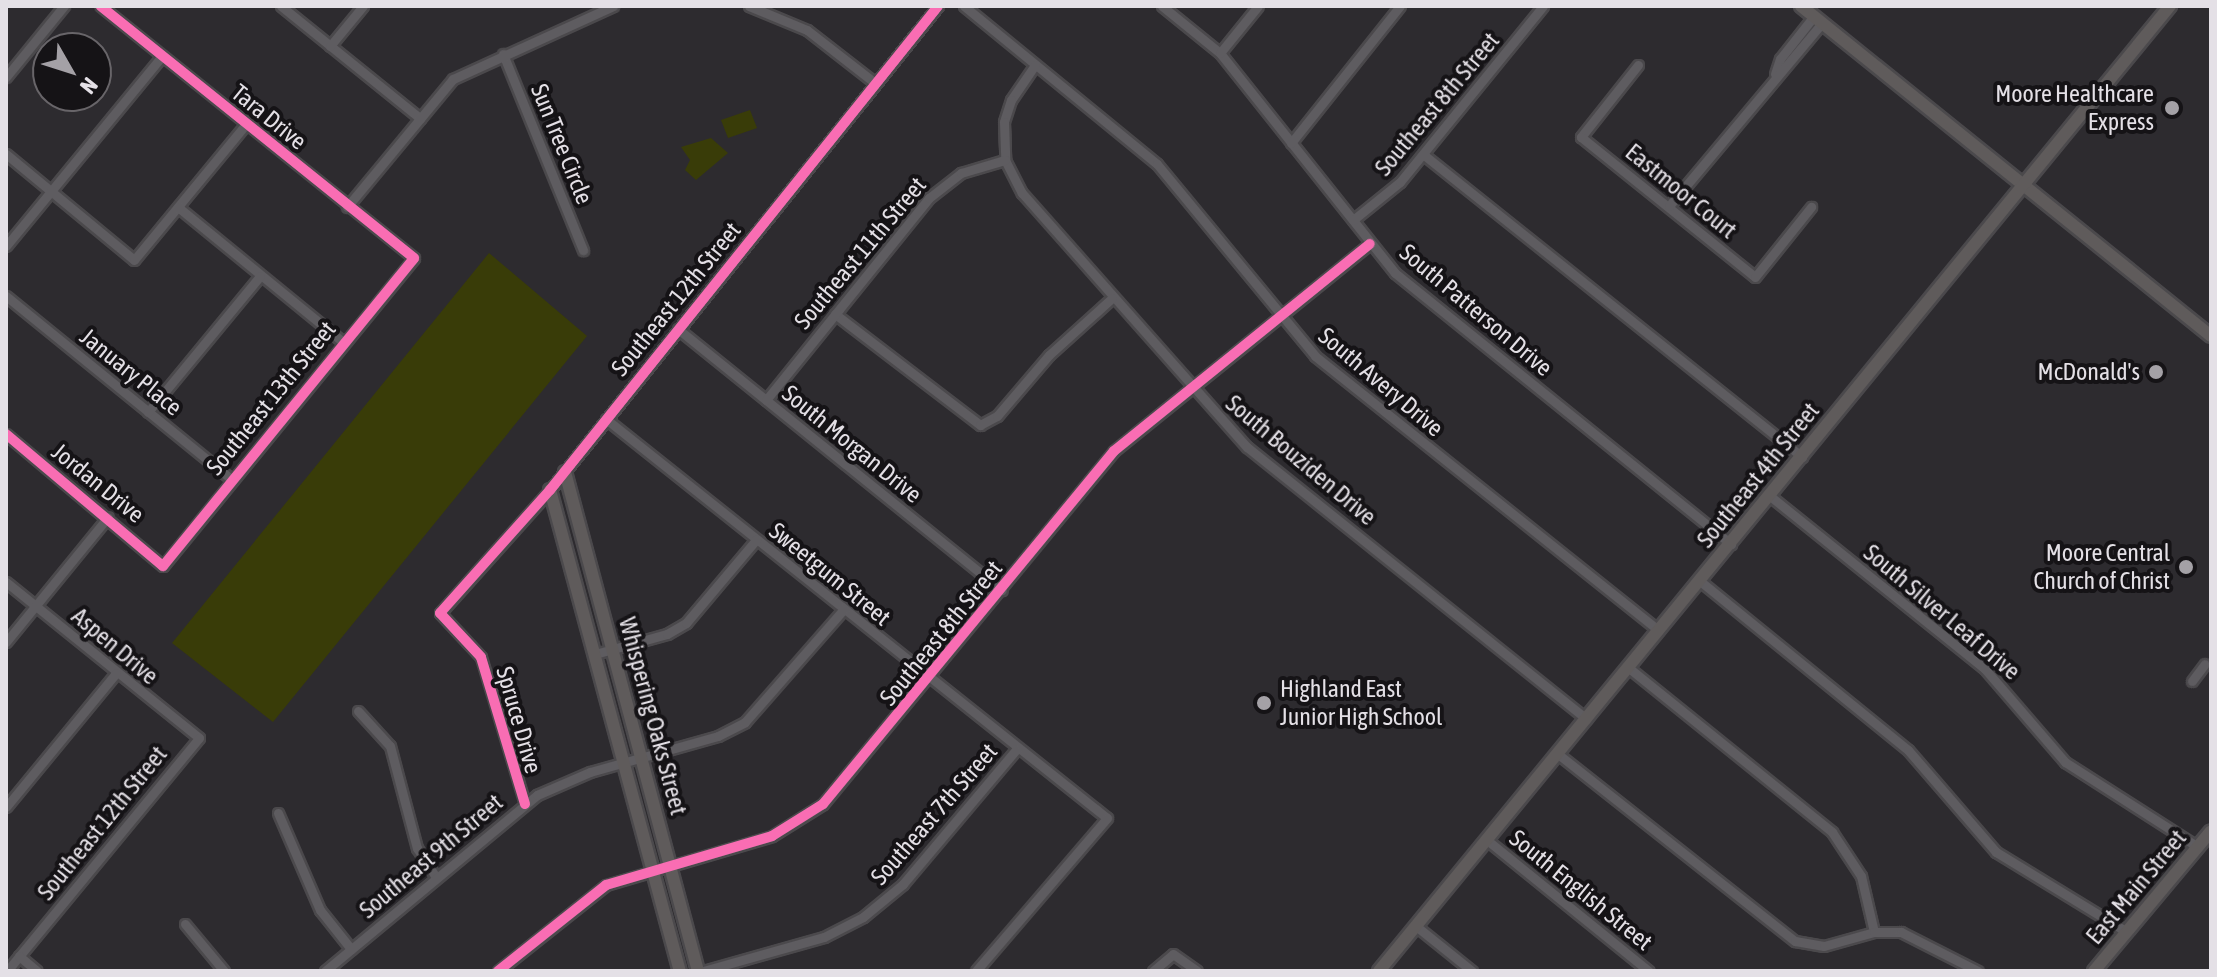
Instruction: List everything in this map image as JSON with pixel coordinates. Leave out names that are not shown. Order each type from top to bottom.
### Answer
[{"type":"main road","points":[[1801,6],[2211,336]]},
{"type":"main road","name":"Southeast 4th Street","points":[[1379,971],[2170,6]]},
{"type":"main road","name":"Whispering Oaks Street","points":[[565,472],[701,971]]},
{"type":"main road","name":"Whispering Oaks Street","points":[[550,490],[680,971]]},
{"type":"main road","name":"East Main Street","points":[[2094,971],[2211,831]]},
{"type":"street","points":[[6,77],[64,6]]},
{"type":"street","name":"Tara Drive","points":[[101,6],[414,258]]},
{"type":"street","points":[[281,6],[420,118]]},
{"type":"street","points":[[330,46],[363,6]]},
{"type":"street","points":[[347,207],[453,79],[613,6]]},
{"type":"street","points":[[749,6],[807,30],[875,83]]},
{"type":"street","name":"Southeast 12th Street","points":[[440,613],[565,472],[938,6]]},
{"type":"street","name":"South Avery Drive","points":[[964,6],[1157,164],[1315,356],[1659,631]]},
{"type":"street","name":"South Patterson Drive","points":[[1162,6],[1220,53],[1395,273],[1731,544]]},
{"type":"street","points":[[1220,53],[1258,6]]},
{"type":"street","points":[[1291,143],[1400,6]]},
{"type":"street","name":"Southeast 8th Street","points":[[1353,220],[1391,191],[1424,155],[1543,6]]},
{"type":"street","points":[[1669,206],[1818,20]]},
{"type":"street","name":"Sun Tree Circle","points":[[503,54],[583,250]]},
{"type":"street","points":[[6,246],[162,56]]},
{"type":"street","points":[[1005,160],[1007,111],[1035,65]]},
{"type":"street","name":"Eastmoor Court","points":[[1638,65],[1581,137],[1755,277],[1811,207]]},
{"type":"street","points":[[6,154],[134,260],[246,124]]},
{"type":"street","points":[[1424,155],[1802,457]]},
{"type":"street","name":"South Bouziden Drive","points":[[1005,160],[1022,193],[1247,447],[1587,719]]},
{"type":"street","name":"Southeast 11th Street","points":[[766,400],[941,186],[970,169],[1005,160]]},
{"type":"street","points":[[178,207],[343,342]]},
{"type":"street","name":"Southeast 8th Street","points":[[498,971],[588,895],[653,868],[772,836],[808,816],[834,793],[930,679],[1100,466],[1190,386],[1370,244]]},
{"type":"street","name":"Southeast 13th Street","points":[[163,566],[414,258]]},
{"type":"street","points":[[148,412],[260,276]]},
{"type":"street","name":"January Place","points":[[6,296],[231,479]]},
{"type":"street","points":[[835,314],[962,414],[984,424],[1112,298]]},
{"type":"street","name":"South Morgan Drive","points":[[678,329],[1002,590]]},
{"type":"street","name":"Sweetgum Street","points":[[606,419],[1016,750],[1107,818],[976,971]]},
{"type":"street","name":"Jordan Drive","points":[[6,434],[163,566]]},
{"type":"street","name":"South Silver Leaf Drive","points":[[1770,496],[1985,669],[2065,762],[2198,847]]},
{"type":"street","points":[[6,642],[108,517]]},
{"type":"street","points":[[595,654],[667,634],[686,623],[756,540]]},
{"type":"street","points":[[1700,581],[1908,750],[1996,852],[2127,932]]},
{"type":"street","name":"Aspen Drive","points":[[6,582],[199,738]]},
{"type":"street","name":"Southeast 9th Street","points":[[325,971],[525,804],[571,779],[718,736],[745,722],[843,610]]},
{"type":"street","name":"Spruce Drive","points":[[440,613],[481,657],[525,804]]},
{"type":"street","points":[[2192,681],[2205,664]]},
{"type":"street","points":[[1629,668],[1832,832],[1861,876],[1874,932]]},
{"type":"street","points":[[6,807],[116,673]]},
{"type":"street","points":[[358,711],[390,746],[417,848],[436,877]]},
{"type":"street","name":"Southeast 12th Street","points":[[7,971],[199,738]]},
{"type":"street","name":"Southeast 7th Street","points":[[701,971],[824,937],[863,917],[903,884],[1016,750]]},
{"type":"street","points":[[1558,754],[1781,933],[1824,946],[1874,932],[1915,936],[1978,971]]},
{"type":"street","points":[[278,813],[320,910],[351,949]]},
{"type":"street","name":"South English Street","points":[[1487,840],[1649,971]]},
{"type":"street","points":[[185,924],[224,971]]},
{"type":"street","points":[[1416,926],[1472,971]]},
{"type":"street","points":[[1153,971],[1169,955],[1197,971]]},
{"type":"street","points":[[19,956],[37,971]]},
{"type":"shaded area","points":[[750,110],[757,128],[728,138],[721,120]]},
{"type":"shaded area","points":[[711,138],[728,153],[696,180],[685,170],[690,160],[681,147]]},
{"type":"shaded area","points":[[489,253],[587,336],[273,722],[172,643]]},
{"type":"cycle path","points":[[6,434],[163,566],[414,258],[101,6]]},
{"type":"cycle path","points":[[525,804],[481,657],[440,613],[550,490],[938,6]]},
{"type":"cycle path","points":[[498,971],[606,885],[772,836],[823,804],[1114,451],[1370,244]]},
{"type":"place","name":"Moore Healthcare Express","points":[[2172,108]]},
{"type":"place","name":"McDonald's","points":[[2156,372]]},
{"type":"place","name":"Moore Central Church of Christ","points":[[2186,567]]},
{"type":"place","name":"Highland East Junior High School","points":[[1264,703]]}]
